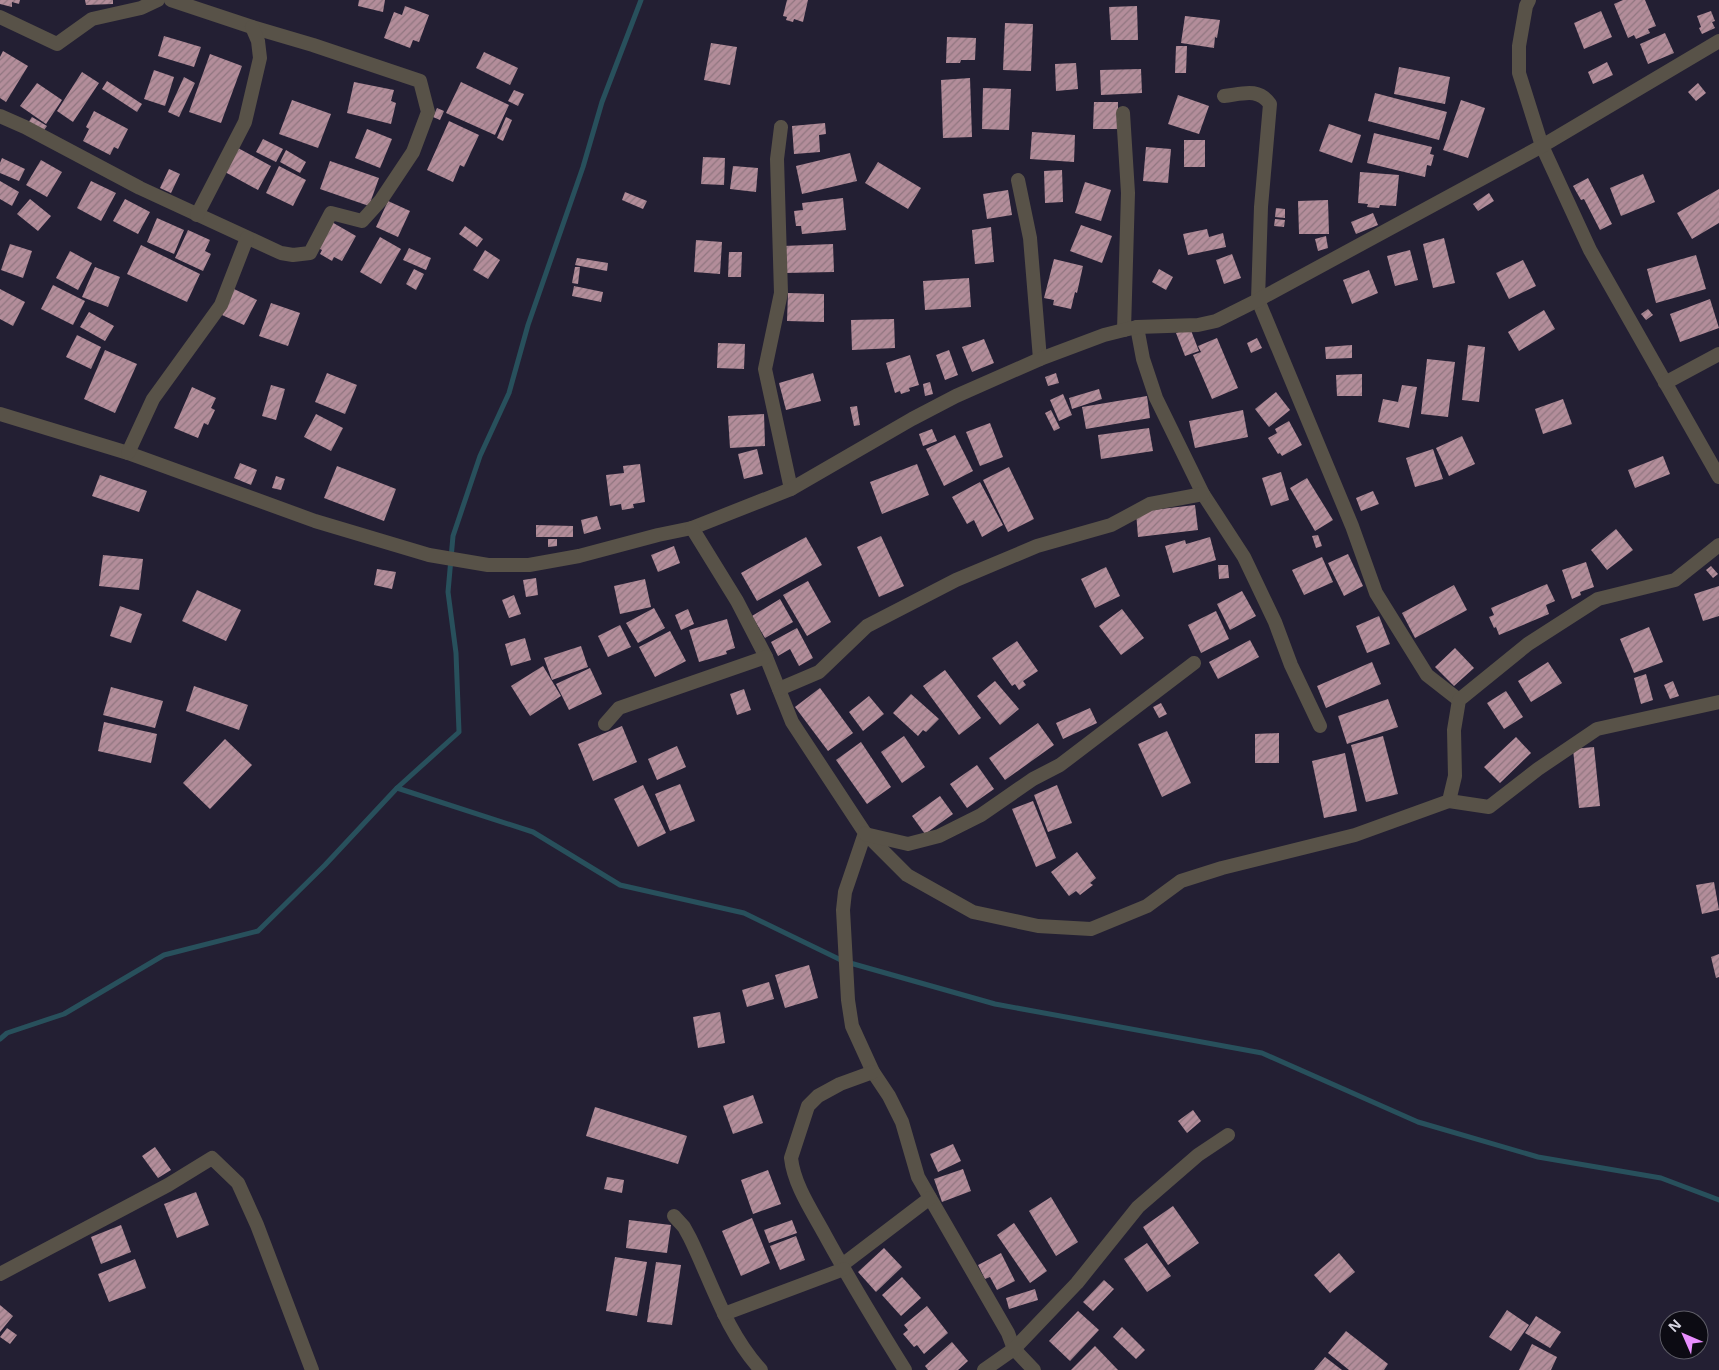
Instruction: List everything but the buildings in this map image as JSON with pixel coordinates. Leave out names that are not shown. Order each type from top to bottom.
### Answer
[{"type":"street","points":[[0,17],[57,44],[92,19],[142,8],[158,0]]},
{"type":"street","points":[[0,116],[25,127],[140,188],[281,253],[293,255],[310,254],[332,213],[362,221],[382,200],[413,152],[428,112],[420,81],[171,0]]},
{"type":"street","points":[[1526,2],[1519,46],[1518,73],[1542,146],[1590,250],[1719,478]]},
{"type":"street","points":[[197,215],[245,122],[260,58],[258,41],[252,27]]},
{"type":"street","points":[[0,414],[128,453],[315,521],[429,555],[488,565],[538,564],[579,556],[692,528],[791,489],[912,419],[956,396],[1040,359],[1104,335],[1130,329],[1198,325],[1216,321],[1542,146],[1719,41]]},
{"type":"street","points":[[1224,96],[1257,92],[1264,95],[1270,104],[1261,207],[1258,300],[1352,526],[1376,594],[1427,675],[1459,700]]},
{"type":"street","points":[[1122,112],[1128,194],[1130,329],[1143,359],[1156,398],[1204,494],[1244,557],[1275,622],[1291,665],[1320,726]]},
{"type":"street","points":[[781,128],[777,159],[781,293],[765,369],[791,489]]},
{"type":"street","points":[[1018,180],[1030,238],[1040,359]]},
{"type":"street","points":[[128,453],[153,399],[221,305],[247,238]]},
{"type":"street","points":[[1665,383],[1719,354]]},
{"type":"street","points":[[779,690],[819,672],[867,626],[956,580],[1037,546],[1111,525],[1150,504],[1204,494]]},
{"type":"street","points":[[692,528],[737,601],[766,657],[792,722],[864,834],[907,875],[973,912],[1038,926],[1091,929],[1147,906],[1181,882],[1222,868],[1356,835],[1449,801],[1490,807],[1538,769],[1597,729],[1719,702]]},
{"type":"street","points":[[1449,801],[1455,776],[1454,730],[1459,700],[1528,644],[1598,600],[1675,580],[1719,545]]},
{"type":"street","points":[[606,724],[619,708],[766,657]]},
{"type":"street","points":[[864,834],[908,844],[940,836],[981,815],[1033,779],[1060,765],[1194,663]]},
{"type":"street","points":[[864,834],[845,892],[843,910],[848,1000],[852,1026],[873,1072],[889,1096],[902,1122],[918,1177],[1008,1333],[1014,1349],[1034,1370]]},
{"type":"street","points":[[873,1072],[840,1084],[818,1096],[808,1106],[791,1158],[800,1186],[843,1267],[904,1370]]},
{"type":"street","points":[[984,1370],[1014,1349],[1077,1283],[1138,1207],[1198,1155],[1228,1135]]},
{"type":"street","points":[[0,1274],[168,1185],[212,1158],[238,1183],[257,1225],[312,1370]]},
{"type":"street","points":[[724,1314],[843,1267],[930,1198]]},
{"type":"street","points":[[674,1216],[684,1227],[690,1238],[733,1333],[746,1354],[761,1370]]},
{"type":"waterway","points":[[0,1039],[7,1033],[64,1014],[164,955],[258,931],[325,865],[397,788],[459,732],[456,653],[448,592],[453,536],[480,456],[509,393],[528,325],[583,167],[602,102],[641,0]]},
{"type":"waterway","points":[[397,788],[533,832],[620,885],[744,913],[843,961],[995,1004],[1262,1053],[1418,1122],[1538,1157],[1661,1178],[1719,1200]]}]
